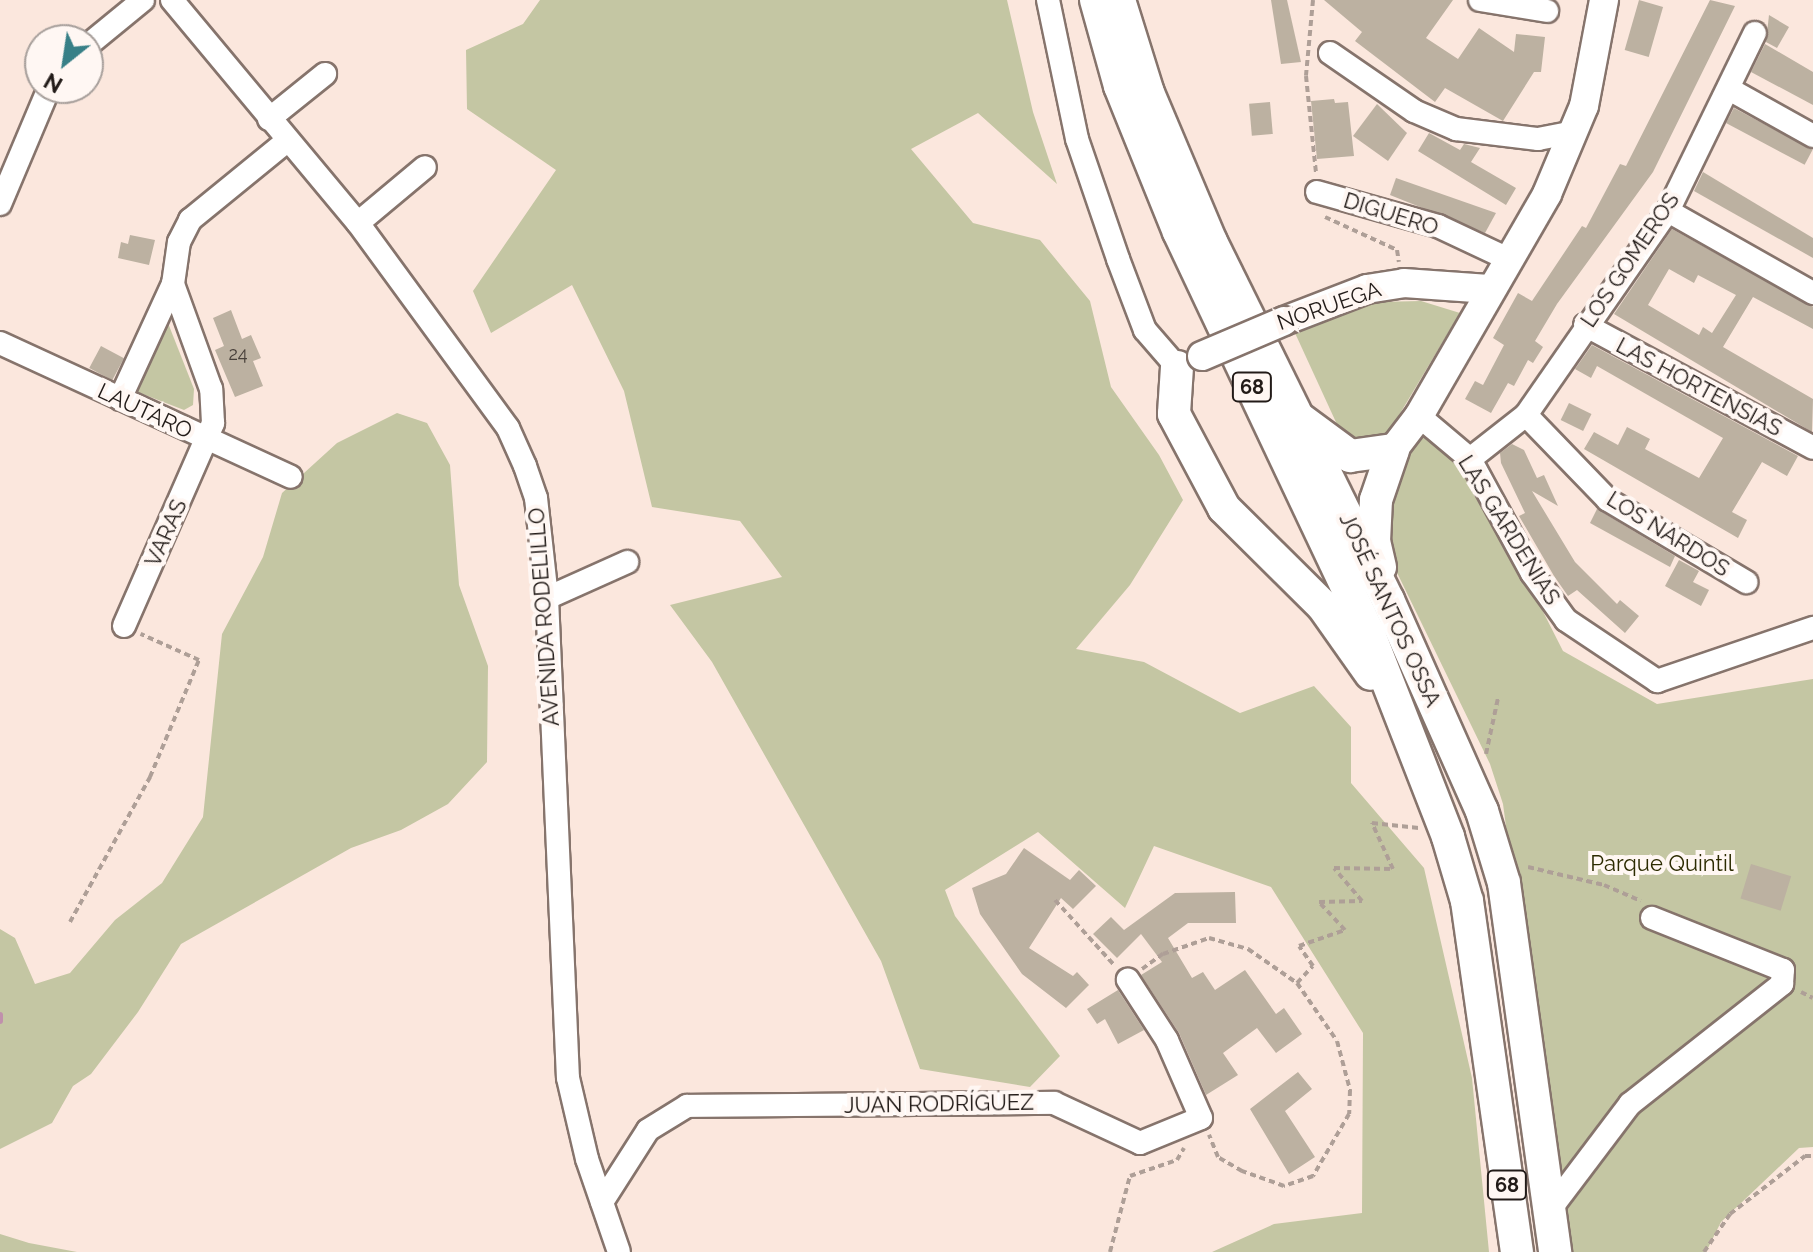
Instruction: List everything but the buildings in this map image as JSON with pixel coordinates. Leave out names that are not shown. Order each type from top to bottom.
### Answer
[{"type":"highway","name":"JOSÉ SANTOS OSSA","points":[[1096,0],[1120,86],[1179,232],[1369,634],[1424,769],[1467,901],[1517,1252]]},
{"type":"highway","name":"JOSÉ SANTOS OSSA","points":[[1119,0],[1153,107],[1293,414],[1388,600],[1482,811],[1504,883],[1555,1252]]},
{"type":"highway","points":[[1189,361],[1174,414],[1194,459],[1224,508],[1323,606],[1393,709],[1424,769]]},
{"type":"highway","points":[[1293,414],[1350,456],[1393,450],[1376,500],[1374,542],[1388,600]]},
{"type":"main road","points":[[1393,450],[1419,416],[1489,289],[1547,194],[1574,132],[1604,0]]},
{"type":"main road","name":"NORUEGA","points":[[1189,361],[1367,289],[1404,283],[1489,289]]},
{"type":"street","points":[[104,32],[143,0]]},
{"type":"street","points":[[1048,0],[1077,139],[1145,330],[1189,361]]},
{"type":"street","points":[[1480,0],[1547,11]]},
{"type":"street","name":"AVENIDA RODELILLO","points":[[182,3],[269,119],[358,223],[508,428],[536,498],[547,598],[568,1078],[619,1252]]},
{"type":"street","name":"LOS GOMEROS","points":[[1470,459],[1526,415],[1585,325],[1668,211],[1755,33]]},
{"type":"street","points":[[1330,53],[1414,111],[1456,129],[1538,139],[1574,132]]},
{"type":"street","points":[[269,119],[325,74]]},
{"type":"street","points":[[1729,89],[1813,136]]},
{"type":"street","points":[[0,204],[42,104]]},
{"type":"street","points":[[120,399],[173,284],[179,242],[190,220],[287,141]]},
{"type":"street","points":[[358,223],[425,167]]},
{"type":"street","name":"DIGUERO","points":[[1317,192],[1438,226],[1508,259]]},
{"type":"street","points":[[1668,211],[1813,293]]},
{"type":"street","name":"VARAS","points":[[124,626],[213,423],[211,389],[173,284]]},
{"type":"street","name":"LAS HORTENSIAS","points":[[1585,325],[1813,448]]},
{"type":"street","name":"LAUTARO","points":[[0,343],[291,477]]},
{"type":"street","name":"LOS NARDOS","points":[[1526,415],[1608,500],[1746,582]]},
{"type":"street","name":"LAS GARDENIAS","points":[[1419,416],[1470,459],[1532,573],[1566,620],[1657,681],[1813,628]]},
{"type":"street","points":[[547,598],[627,562]]},
{"type":"street","points":[[1549,1211],[1630,1104],[1782,984],[1783,970],[1648,910]]},
{"type":"street","points":[[1128,980],[1167,1040],[1201,1118]]},
{"type":"street","name":"JUAN RODRÍGUEZ","points":[[602,1202],[648,1130],[687,1106],[1054,1103],[1140,1143],[1201,1118]]},
{"type":"path","name":"DIGUERO","points":[[1313,0],[1306,76],[1317,192]]},
{"type":"path","points":[[1317,192],[1316,209],[1330,221],[1397,250],[1404,283]]},
{"type":"path","points":[[70,922],[150,777],[199,660],[124,626]]},
{"type":"path","points":[[1489,767],[1486,755],[1498,698]]},
{"type":"path","points":[[1297,983],[1313,966],[1299,946],[1345,930],[1319,902],[1362,901],[1334,868],[1393,869],[1372,823],[1419,828],[1414,815]]},
{"type":"path","points":[[1512,864],[1604,885],[1648,910]]},
{"type":"path","points":[[1055,900],[1128,980],[1163,954],[1209,938],[1248,949],[1297,983],[1337,1041],[1350,1090],[1349,1114],[1325,1161],[1313,1176],[1284,1186],[1218,1157],[1201,1118]]},
{"type":"path","points":[[1791,986],[1813,998]]},
{"type":"path","points":[[1110,1252],[1130,1176],[1177,1160],[1201,1118]]},
{"type":"path","points":[[1704,1252],[1730,1214],[1805,1156],[1813,1156]]},
{"type":"green space","points":[[540,0],[1007,0],[1033,112],[1057,184],[978,113],[911,149],[973,223],[1040,240],[1090,301],[1111,387],[1159,455],[1183,500],[1130,585],[1076,649],[1144,662],[1240,713],[1314,686],[1351,727],[1351,783],[1424,868],[1472,1078],[1489,1252],[1212,1252],[1274,1224],[1362,1213],[1363,1033],[1271,887],[1154,846],[1125,908],[1038,832],[945,890],[955,916],[1060,1056],[1030,1087],[920,1069],[881,961],[712,662],[670,605],[782,577],[740,521],[652,507],[624,391],[572,285],[491,333],[473,291],[556,170],[467,109],[466,50],[523,24]]},
{"type":"green space","points":[[1421,301],[1460,313],[1386,437],[1346,444],[1295,333],[1337,312],[1377,302]]},
{"type":"green space","points":[[166,318],[194,389],[193,405],[184,410],[135,391]]},
{"type":"green space","points":[[397,413],[427,423],[450,465],[459,585],[488,666],[487,762],[448,804],[401,830],[351,848],[181,944],[138,1012],[91,1074],[73,1086],[52,1123],[0,1149],[0,929],[15,938],[35,984],[70,973],[115,920],[162,883],[203,817],[222,634],[263,557],[282,493],[337,443]]},
{"type":"green space","name":"Parque Quintil","points":[[1421,426],[1467,462],[1563,651],[1657,704],[1813,679],[1813,1147],[1799,1148],[1721,1222],[1706,1252],[1563,1252],[1503,804],[1490,764],[1386,550],[1379,499]]},
{"type":"green space","points":[[0,1234],[29,1243],[77,1252],[0,1252]]},
{"type":"waterway","points":[[0,1015],[0,1021]]}]
